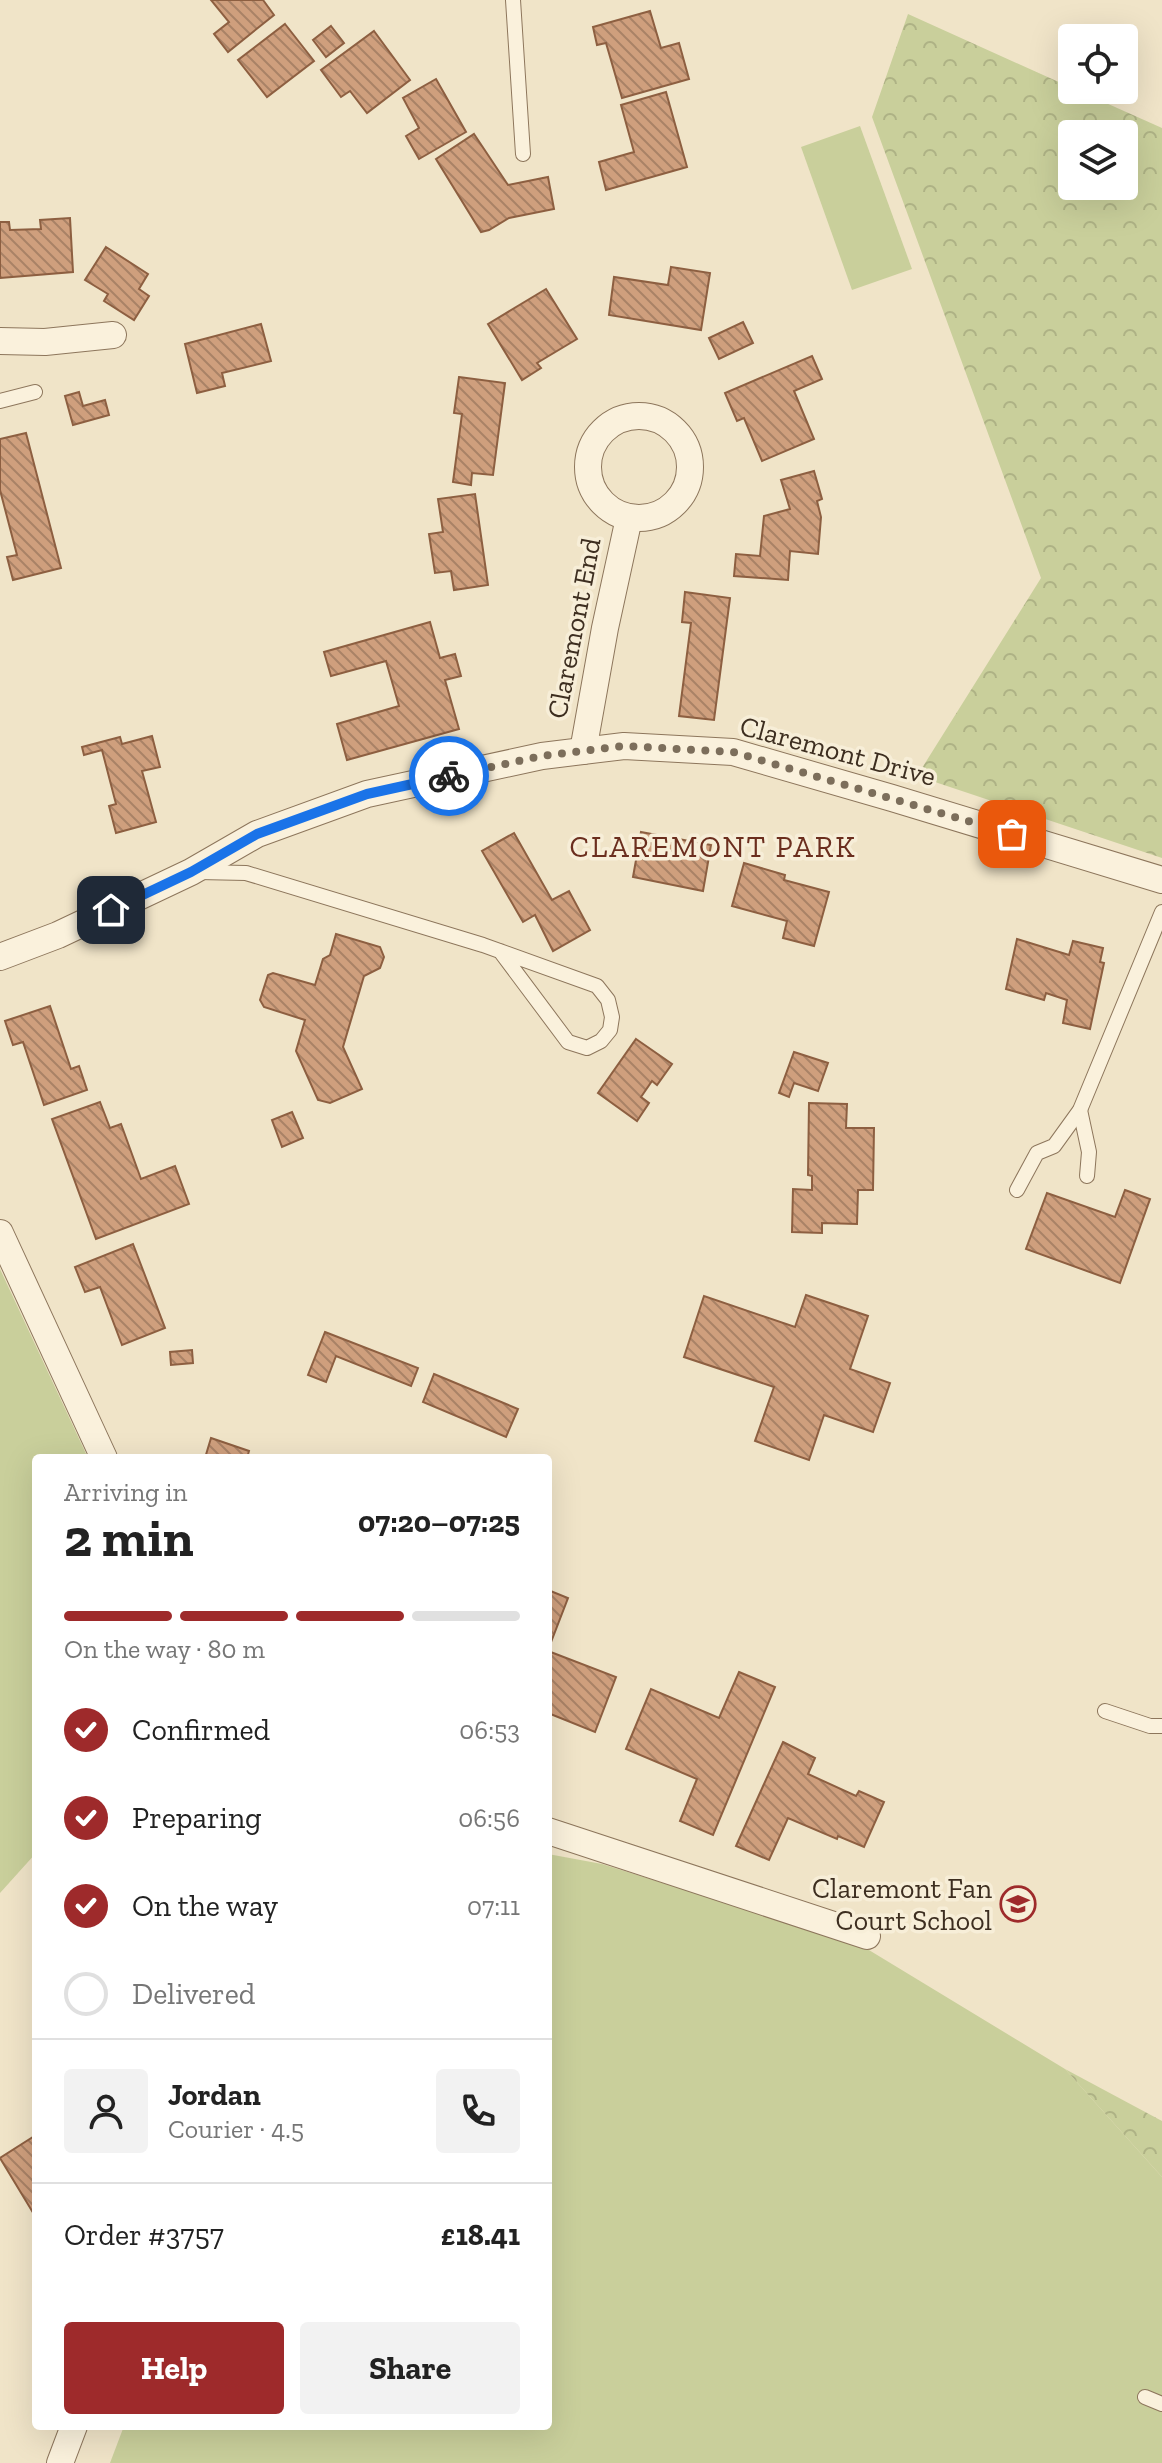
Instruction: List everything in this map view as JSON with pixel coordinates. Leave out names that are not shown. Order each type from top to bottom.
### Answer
[{"type":"street","points":[[0,341],[45,342],[113,335]]},
{"type":"street","name":"Claremont End","points":[[583,751],[629,518]]},
{"type":"street","name":"Claremont Drive","points":[[0,957],[58,935],[191,872],[257,834],[367,794],[542,756],[624,746],[733,752],[1162,880]]},
{"type":"street","points":[[0,1233],[102,1454]]},
{"type":"street","points":[[552,1832],[867,1936]]},
{"type":"street","points":[[60,2463],[72,2430]]},
{"type":"lane","points":[[513,0],[523,154]]},
{"type":"lane","points":[[0,401],[35,392]]},
{"type":"lane","points":[[191,872],[246,873],[500,951],[597,986],[608,1000],[612,1017],[610,1030],[601,1041],[587,1048],[568,1042],[500,951]]},
{"type":"lane","points":[[1017,1190],[1037,1153],[1054,1146],[1080,1110],[1162,912]]},
{"type":"lane","points":[[1080,1110],[1089,1152],[1087,1176]]},
{"type":"lane","points":[[1105,1711],[1150,1726],[1162,1726]]},
{"type":"lane","points":[[1145,2397],[1162,2404]]},
{"type":"green space","points":[[908,14],[1058,82],[1058,104],[1108,104],[1162,128],[1162,858],[917,776],[1041,578],[872,117]]},
{"type":"green space","points":[[860,126],[912,269],[852,290],[801,147]]},
{"type":"green space","points":[[0,1269],[86,1454],[32,1454],[32,1857],[0,1893]]},
{"type":"green space","name":"Claremont Fan Court School","points":[[552,1855],[602,1864],[859,1944],[1065,2069],[1162,2177],[1162,2463],[110,2463],[122,2430],[552,2430]]},
{"type":"green space","points":[[1065,2069],[1162,2121],[1162,2177]]},
{"type":"building","points":[[211,0],[263,0],[274,15],[228,52],[214,34],[229,22]]},
{"type":"building","points":[[650,11],[661,48],[679,43],[689,79],[622,98],[606,43],[597,45],[593,27]]},
{"type":"building","points":[[285,24],[314,61],[267,97],[238,60]]},
{"type":"building","points":[[331,26],[344,43],[326,57],[313,40]]},
{"type":"building","points":[[374,31],[410,80],[367,113],[350,91],[341,97],[321,70]]},
{"type":"building","points":[[436,79],[466,132],[419,159],[406,136],[419,128],[403,98]]},
{"type":"building","points":[[666,92],[687,167],[606,190],[599,162],[634,152],[621,105]]},
{"type":"building","points":[[474,134],[508,185],[548,177],[554,209],[509,218],[481,232],[436,159]]},
{"type":"building","points":[[70,218],[73,272],[0,278],[0,222],[9,222],[10,230],[41,229],[40,220]]},
{"type":"building","points":[[106,247],[148,274],[139,289],[149,296],[134,320],[104,301],[108,294],[85,280]]},
{"type":"building","points":[[671,267],[710,273],[701,330],[609,315],[614,277],[668,285]]},
{"type":"building","points":[[546,289],[577,339],[537,363],[541,368],[522,380],[488,324]]},
{"type":"building","points":[[743,322],[753,343],[719,359],[709,338]]},
{"type":"building","points":[[261,324],[271,361],[222,373],[225,386],[197,393],[185,344]]},
{"type":"building","points":[[812,356],[822,379],[794,391],[814,439],[762,461],[744,418],[737,421],[725,393]]},
{"type":"building","points":[[459,377],[505,383],[493,475],[472,473],[471,485],[453,482],[462,414],[454,413]]},
{"type":"building","points":[[79,392],[83,406],[105,400],[109,415],[73,425],[65,396]]},
{"type":"building","points":[[26,433],[61,568],[13,580],[7,557],[17,555],[0,490],[0,439]]},
{"type":"building","points":[[814,471],[822,499],[817,501],[821,517],[818,554],[790,551],[788,580],[734,576],[736,554],[760,556],[764,516],[790,509],[781,480]]},
{"type":"building","points":[[475,494],[488,585],[454,590],[451,571],[435,573],[429,534],[443,532],[438,499]]},
{"type":"building","points":[[685,592],[730,598],[714,720],[679,716],[691,623],[682,622]]},
{"type":"building","points":[[430,622],[440,658],[455,654],[461,676],[445,680],[459,729],[347,760],[337,724],[399,706],[386,661],[331,676],[324,652]]},
{"type":"building","points":[[152,736],[160,767],[142,771],[156,822],[116,833],[109,806],[116,804],[102,750],[84,755],[82,747],[120,737],[122,744]]},
{"type":"building","points":[[641,832],[711,845],[703,891],[633,877]]},
{"type":"building","points":[[514,833],[552,900],[569,891],[590,930],[553,951],[535,915],[523,922],[482,851]]},
{"type":"building","points":[[744,863],[785,875],[784,880],[829,892],[814,946],[783,938],[787,921],[732,906]]},
{"type":"building","points":[[336,934],[380,947],[384,957],[380,968],[364,976],[343,1047],[362,1089],[330,1103],[318,1100],[296,1051],[305,1020],[264,1007],[260,1000],[268,975],[273,973],[315,985],[323,959],[330,955]]},
{"type":"building","points":[[1017,939],[1069,955],[1073,941],[1103,948],[1100,962],[1104,963],[1090,1029],[1063,1023],[1067,1000],[1046,993],[1044,1000],[1006,989]]},
{"type":"building","points":[[50,1006],[71,1069],[79,1066],[87,1090],[44,1105],[23,1042],[13,1045],[5,1021]]},
{"type":"building","points":[[636,1039],[672,1064],[657,1085],[652,1081],[641,1097],[649,1103],[637,1121],[598,1093]]},
{"type":"building","points":[[794,1052],[828,1063],[818,1091],[794,1083],[789,1097],[779,1093]]},
{"type":"building","points":[[100,1102],[110,1128],[121,1124],[141,1179],[175,1166],[189,1204],[96,1239],[52,1119]]},
{"type":"building","points":[[809,1103],[847,1104],[846,1128],[874,1128],[873,1190],[858,1190],[857,1224],[822,1223],[822,1233],[792,1232],[793,1189],[812,1190],[812,1176],[808,1175]]},
{"type":"building","points":[[292,1112],[303,1138],[282,1147],[272,1120]]},
{"type":"building","points":[[1125,1190],[1150,1199],[1120,1283],[1026,1249],[1047,1193],[1115,1217]]},
{"type":"building","points":[[133,1244],[165,1328],[122,1345],[100,1287],[85,1292],[75,1267]]},
{"type":"building","points":[[806,1295],[868,1316],[850,1369],[890,1383],[873,1432],[824,1415],[809,1460],[755,1441],[774,1387],[684,1357],[704,1296],[795,1327]]},
{"type":"building","points":[[325,1332],[418,1368],[411,1386],[336,1356],[326,1382],[308,1375]]},
{"type":"building","points":[[192,1350],[193,1363],[171,1365],[170,1352]]},
{"type":"building","points":[[434,1374],[518,1409],[506,1437],[423,1402]]},
{"type":"building","points":[[211,1438],[249,1451],[248,1454],[206,1454]]},
{"type":"building","points":[[552,1592],[568,1598],[552,1640]]},
{"type":"building","points":[[552,1653],[616,1677],[595,1732],[552,1715]]},
{"type":"building","points":[[739,1672],[775,1687],[713,1835],[680,1821],[697,1779],[626,1749],[651,1689],[719,1718]]},
{"type":"building","points":[[783,1742],[815,1758],[808,1774],[856,1796],[859,1791],[884,1802],[864,1847],[788,1818],[769,1860],[736,1846]]},
{"type":"building","points":[[32,2138],[32,2211],[0,2158]]},
{"type":"way so far","points":[[449,776],[542,756],[624,746],[733,752],[1012,834]]},
{"type":"place","name":"Claremont Fan Court School","points":[[1018,1904]]},
{"type":"district","name":"CLAREMONT PARK","points":[[713,847]]},
{"type":"route","points":[[111,910],[191,872],[257,834],[367,794],[449,776]]}]
